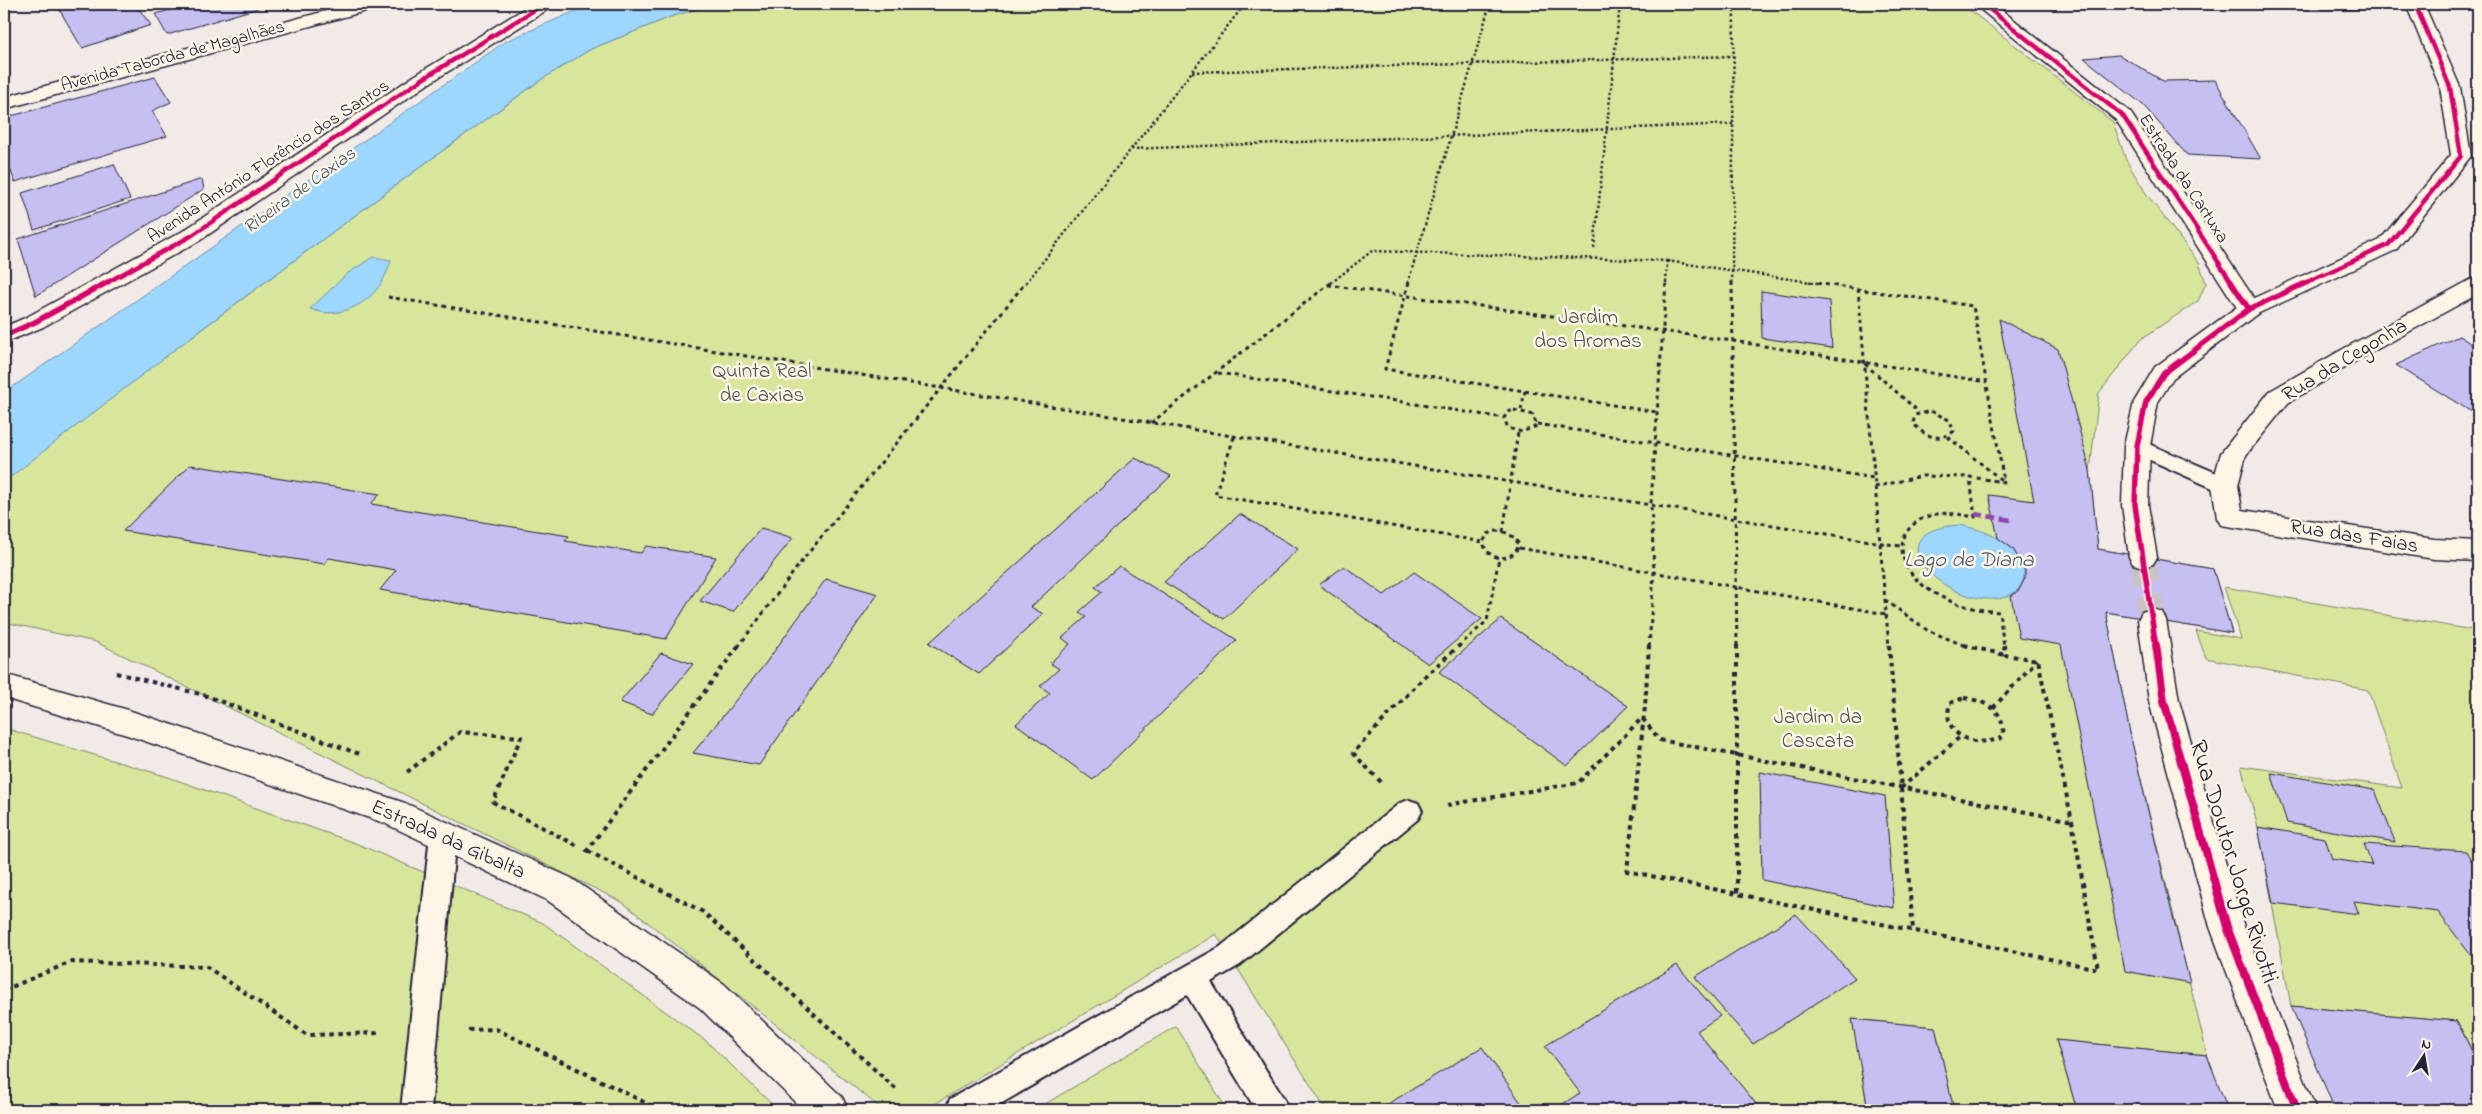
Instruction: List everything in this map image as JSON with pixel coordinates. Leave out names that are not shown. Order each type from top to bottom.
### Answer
[{"type":"street","name":"Avenida Taborda de Magalhães","points":[[4,103],[371,4]]},
{"type":"street","name":"Avenida António Florêncio dos Santos","points":[[4,336],[35,322],[191,236],[420,80],[544,4]]},
{"type":"street","name":"Estrada da Cartuxa","points":[[1983,4],[2123,116],[2249,309]]},
{"type":"street","points":[[2143,557],[2135,505],[2137,446],[2146,402],[2164,373],[2249,309],[2388,245],[2461,156],[2450,87],[2415,4]]},
{"type":"street","name":"Rua da Cegonha","points":[[2230,518],[2225,484],[2234,453],[2279,397],[2354,353],[2478,285]]},
{"type":"street","name":"Rua das Faias","points":[[2230,518],[2434,549],[2478,551]]},
{"type":"street","name":"Rua Doutor Jorge Rivotti","points":[[2152,620],[2164,701],[2228,927],[2297,1110]]},
{"type":"street","name":"Estrada da Gibalta","points":[[4,686],[128,724],[385,810],[559,889],[712,996],[829,1110]]},
{"type":"lane","points":[[2137,446],[2225,484]]},
{"type":"lane","points":[[961,1110],[1230,956],[1409,811]]},
{"type":"lane","points":[[416,1110],[443,835]]},
{"type":"lane","points":[[1192,977],[1273,1110]]},
{"type":"path","points":[[559,889],[798,566],[943,388],[1245,4]]},
{"type":"path","points":[[1490,4],[1417,252],[1385,369],[1657,412]]},
{"type":"path","points":[[1594,248],[1620,4]]},
{"type":"path","points":[[1734,4],[1732,269],[1738,757],[1737,893]]},
{"type":"path","points":[[1192,72],[1734,56]]},
{"type":"path","points":[[1132,149],[1733,124]]},
{"type":"path","points":[[1151,423],[1327,284],[1372,251],[1667,261],[1732,269],[1974,306],[2004,482]]},
{"type":"path","points":[[1667,261],[1651,504],[1654,572],[1627,871],[2098,969],[2072,821],[2038,660]]},
{"type":"path","points":[[1327,284],[1662,331],[1987,382]]},
{"type":"path","points":[[1858,288],[1913,930]]},
{"type":"path","points":[[388,297],[1900,546]]},
{"type":"path","points":[[1864,364],[1919,412]]},
{"type":"path","points":[[1217,372],[1504,418]]},
{"type":"path","points":[[1521,410],[1525,391]]},
{"type":"path","points":[[1521,410],[1534,416],[1537,424],[1532,430],[1518,432],[1506,426],[1504,418],[1508,412],[1521,410]]},
{"type":"path","points":[[1948,437],[1954,431],[1952,423],[1948,419],[1931,411],[1919,412],[1913,419],[1916,428],[1927,435],[1948,437],[2004,482]]},
{"type":"path","points":[[1537,424],[1874,478]]},
{"type":"path","points":[[1503,532],[1518,432]]},
{"type":"path","points":[[1234,437],[1215,495],[1483,542]]},
{"type":"path","points":[[1875,487],[1893,480],[1935,473],[2004,482]]},
{"type":"path","points":[[1970,477],[1975,517],[1952,513],[1930,515],[1914,522],[1903,534],[1900,546],[1907,568],[1922,586],[1945,600],[1972,610],[1999,612],[2005,655]]},
{"type":"path","points":[[1495,531],[1503,532],[1516,539],[1519,548],[1511,557],[1499,558],[1488,553],[1484,548],[1483,542],[1488,534],[1495,531]]},
{"type":"path","points":[[1519,548],[1886,614]]},
{"type":"path","points":[[1499,558],[1488,621],[1424,677],[1353,753],[1409,811],[1578,783],[1642,718]]},
{"type":"path","points":[[1885,600],[1909,620],[1947,640],[1968,648],[2038,660]]},
{"type":"path","points":[[1993,708],[2038,660]]},
{"type":"path","points":[[1964,698],[1974,699],[1993,708],[2000,715],[2004,723],[2003,737],[1997,741],[1980,743],[1961,736],[1954,730],[1946,716],[1950,704],[1964,698]]},
{"type":"path","points":[[1642,718],[1660,740],[1738,757],[2072,821]]},
{"type":"path","points":[[1901,789],[1961,736]]},
{"type":"path","points":[[4,990],[71,962],[207,967],[307,1035],[496,1029],[660,1110]]},
{"type":"green space","name":"Quinta Real de Caxias","points":[[714,4],[1962,4],[2113,122],[2126,160],[2147,195],[2199,263],[2206,283],[2198,301],[2141,339],[2099,393],[2090,470],[2098,549],[2213,569],[2232,633],[2106,612],[2131,738],[2207,1055],[2056,1040],[2077,1110],[1954,1110],[1935,1027],[1853,1019],[1868,1110],[1326,1110],[1216,934],[925,1110],[883,1110],[622,902],[96,642],[4,622],[4,478],[47,444],[427,162],[542,79],[591,49],[673,16]]},
{"type":"green space","points":[[2224,587],[2478,631],[2478,1063],[2457,1021],[2291,1006],[2258,827],[2241,766],[2402,788],[2368,690],[2206,658],[2196,631],[2241,639]]},
{"type":"green space","points":[[4,728],[165,776],[355,843],[543,923],[706,1041],[778,1110],[4,1110]]},
{"type":"green space","points":[[1176,1026],[1227,1110],[1035,1110]]},
{"type":"water","name":"Ribeira de Caxias","points":[[592,4],[714,4],[673,16],[591,49],[542,79],[191,337],[4,482],[4,393],[506,41]]},
{"type":"water","points":[[373,257],[391,260],[383,280],[369,297],[361,303],[341,312],[327,313],[310,309],[347,274]]},
{"type":"water","name":"Lago de Diana","points":[[1960,525],[1974,528],[2000,539],[2019,557],[2024,575],[2022,583],[2017,590],[2010,595],[1988,599],[1967,595],[1948,587],[1932,576],[1921,563],[1917,550],[1921,538],[1935,529]]},
{"type":"building","points":[[81,4],[135,4],[151,25],[82,48],[59,9]]},
{"type":"building","points":[[194,4],[255,4],[258,8],[167,35],[155,14]]},
{"type":"building","points":[[2146,4],[2377,4],[2381,10]]},
{"type":"building","points":[[2119,55],[2163,81],[2215,80],[2261,159],[2187,155],[2143,105],[2084,58]]},
{"type":"building","points":[[155,77],[171,102],[152,111],[167,136],[15,182],[4,153],[4,118]]},
{"type":"building","points":[[114,164],[130,199],[34,230],[22,193]]},
{"type":"building","points":[[202,179],[204,189],[36,296],[18,239]]},
{"type":"building","points":[[1761,291],[1829,301],[1832,348],[1762,338]]},
{"type":"building","points":[[1999,319],[2058,349],[2090,470],[2098,549],[2213,569],[2232,633],[2106,612],[2131,738],[2190,983],[2125,971],[2061,645],[2019,638],[2011,596],[2019,590],[2025,578],[2025,570],[2013,549],[1998,538],[1989,495],[2034,501]]},
{"type":"building","points":[[2459,336],[2478,348],[2478,407],[2470,411],[2396,365]]},
{"type":"building","points":[[1135,458],[1171,476],[1031,607],[1043,614],[979,674],[929,643]]},
{"type":"building","points":[[190,465],[380,494],[371,504],[569,536],[565,541],[641,553],[646,546],[716,557],[666,639],[380,590],[396,570],[329,558],[324,564],[123,531]]},
{"type":"building","points":[[1240,514],[1298,549],[1224,619],[1164,582]]},
{"type":"building","points":[[761,528],[793,538],[733,612],[700,601]]},
{"type":"building","points":[[1119,566],[1237,640],[1093,780],[1016,724],[1050,693],[1040,686],[1059,669],[1050,663],[1070,644],[1062,638],[1086,617],[1079,612],[1102,592],[1095,587]]},
{"type":"building","points":[[1344,566],[1384,595],[1414,572],[1482,619],[1428,664],[1319,585]]},
{"type":"building","points":[[826,579],[878,594],[759,765],[693,753],[765,664]]},
{"type":"building","points":[[1501,619],[1628,706],[1567,766],[1439,672]]},
{"type":"building","points":[[661,653],[693,664],[652,714],[620,702]]},
{"type":"building","points":[[1760,772],[1885,796],[1894,908],[1762,880]]},
{"type":"building","points":[[2271,773],[2375,790],[2395,842],[2287,823]]},
{"type":"building","points":[[2258,827],[2325,838],[2332,859],[2372,865],[2364,844],[2466,851],[2478,873],[2478,954],[2470,954],[2438,912],[2354,901],[2359,914],[2273,903]]},
{"type":"building","points":[[1796,914],[1855,978],[1753,1044],[1695,977]]},
{"type":"building","points":[[1677,965],[1720,1016],[1697,1031],[1761,1110],[1553,1110],[1580,1093],[1545,1046]]},
{"type":"building","points":[[2291,1006],[2457,1021],[2478,1063],[2478,1110],[2335,1110]]},
{"type":"building","points":[[1852,1019],[1935,1027],[1954,1110],[1868,1110]]},
{"type":"building","points":[[2056,1040],[2207,1055],[2228,1110],[2077,1110]]},
{"type":"building","points":[[1482,1047],[1526,1110],[1378,1110]]},
{"type":"tunnel","points":[[2143,557],[2152,620]]},
{"type":"marked path","points":[[1975,514],[2011,520]]},
{"type":"cycle path","points":[[4,336],[35,322],[191,236],[421,80],[544,4]]},
{"type":"cycle path","points":[[1983,4],[2123,116],[2249,309]]},
{"type":"cycle path","points":[[2297,1110],[2227,927],[2164,701],[2135,505],[2137,446],[2146,402],[2164,373],[2249,309],[2388,245],[2461,156],[2450,87],[2415,4]]},
{"type":"park label","name":"Jardim dos Aromas","points":[[1588,330]]},
{"type":"park label","name":"Jardim da Cascata","points":[[1818,730]]}]
